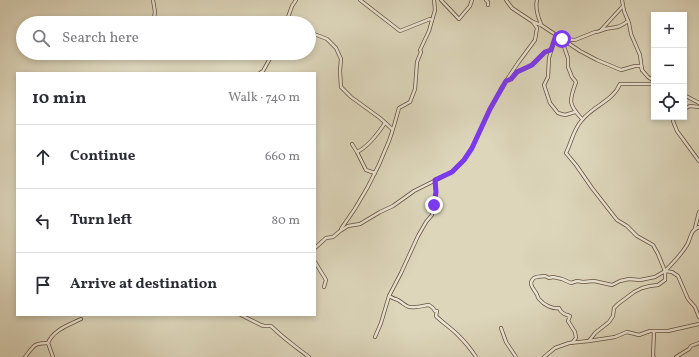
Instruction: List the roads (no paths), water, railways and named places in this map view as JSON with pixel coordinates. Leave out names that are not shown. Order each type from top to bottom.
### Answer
[{"type":"street","points":[[153,0],[154,16]]},
{"type":"street","points":[[288,16],[296,0]]},
{"type":"street","points":[[360,0],[400,31],[432,20]]},
{"type":"street","points":[[340,231],[359,204],[375,173],[389,140],[399,108],[410,102],[415,89],[417,62],[421,52],[420,50],[435,10],[434,0]]},
{"type":"street","points":[[441,0],[459,19],[470,6],[472,0]]},
{"type":"street","points":[[486,0],[488,5]]},
{"type":"street","points":[[506,0],[512,8],[533,22],[542,25],[580,51],[621,70],[641,66],[642,70],[651,80]]},
{"type":"street","points":[[537,0],[536,4],[538,16],[542,25]]},
{"type":"street","points":[[622,0],[632,37],[640,54],[642,70]]},
{"type":"street","points":[[599,32],[623,5]]},
{"type":"street","points":[[316,247],[326,238],[333,237],[348,226],[360,224],[393,206],[414,191],[452,172],[464,160],[472,148],[490,109],[506,81],[535,40],[537,28],[533,22]]},
{"type":"street","points":[[562,38],[575,40],[589,34],[620,27],[628,22]]},
{"type":"street","points":[[316,35],[327,39],[336,48],[340,59],[341,87],[351,97],[380,118],[392,130]]},
{"type":"street","points":[[556,35],[549,58],[548,77],[544,85],[550,103],[558,113],[564,114],[575,112]]},
{"type":"street","points":[[562,38],[568,58],[568,67],[576,82],[570,100],[575,112],[582,119]]},
{"type":"street","points":[[506,81],[511,79],[517,72],[532,65],[545,52],[551,50]]},
{"type":"street","points":[[262,72],[269,60]]},
{"type":"street","points":[[589,341],[595,333],[609,322],[614,308],[618,304],[642,288],[658,285],[665,280],[665,271],[653,245],[637,236],[627,226],[617,220],[566,153],[573,133],[582,119],[617,91],[620,84],[651,82]]},
{"type":"street","points":[[687,97],[699,104]]},
{"type":"street","points":[[687,108],[690,106],[699,107]]},
{"type":"street","points":[[673,120],[677,131],[699,161]]},
{"type":"street","points":[[357,152],[376,135],[385,123]]},
{"type":"street","points":[[352,144],[366,170],[375,173]]},
{"type":"street","points":[[376,337],[389,296],[401,274],[418,236],[432,215],[436,192],[435,180]]},
{"type":"street","points":[[572,343],[576,338],[575,332],[568,321],[570,316],[563,314],[559,308],[543,303],[538,298],[532,287],[532,279],[535,277],[545,276],[549,278],[553,277],[562,279],[571,283],[577,281],[594,281],[612,286],[620,281],[629,279],[640,280],[655,277],[675,262],[687,245],[691,233],[695,228],[699,212]]},
{"type":"street","points":[[695,228],[699,227]]},
{"type":"street","points":[[316,264],[326,280],[324,287]]},
{"type":"street","points":[[665,271],[672,272],[678,276],[688,299],[699,318]]},
{"type":"street","points":[[389,296],[400,301],[407,307],[430,305],[435,312],[437,311],[436,316],[470,347],[476,357]]},
{"type":"street","points":[[244,316],[264,326],[271,326],[281,336],[286,338],[309,357]]},
{"type":"street","points":[[53,357],[48,343],[50,338],[55,333],[81,319]]},
{"type":"street","points":[[544,357],[555,348],[572,343],[615,337],[627,332],[639,335],[650,331],[668,331],[699,324]]},
{"type":"street","points":[[501,328],[506,342],[516,357]]},
{"type":"street","points":[[654,331],[654,357]]},
{"type":"street","points":[[25,357],[38,343],[48,343]]},
{"type":"street","points":[[676,357],[689,349],[691,346],[699,343]]}]
